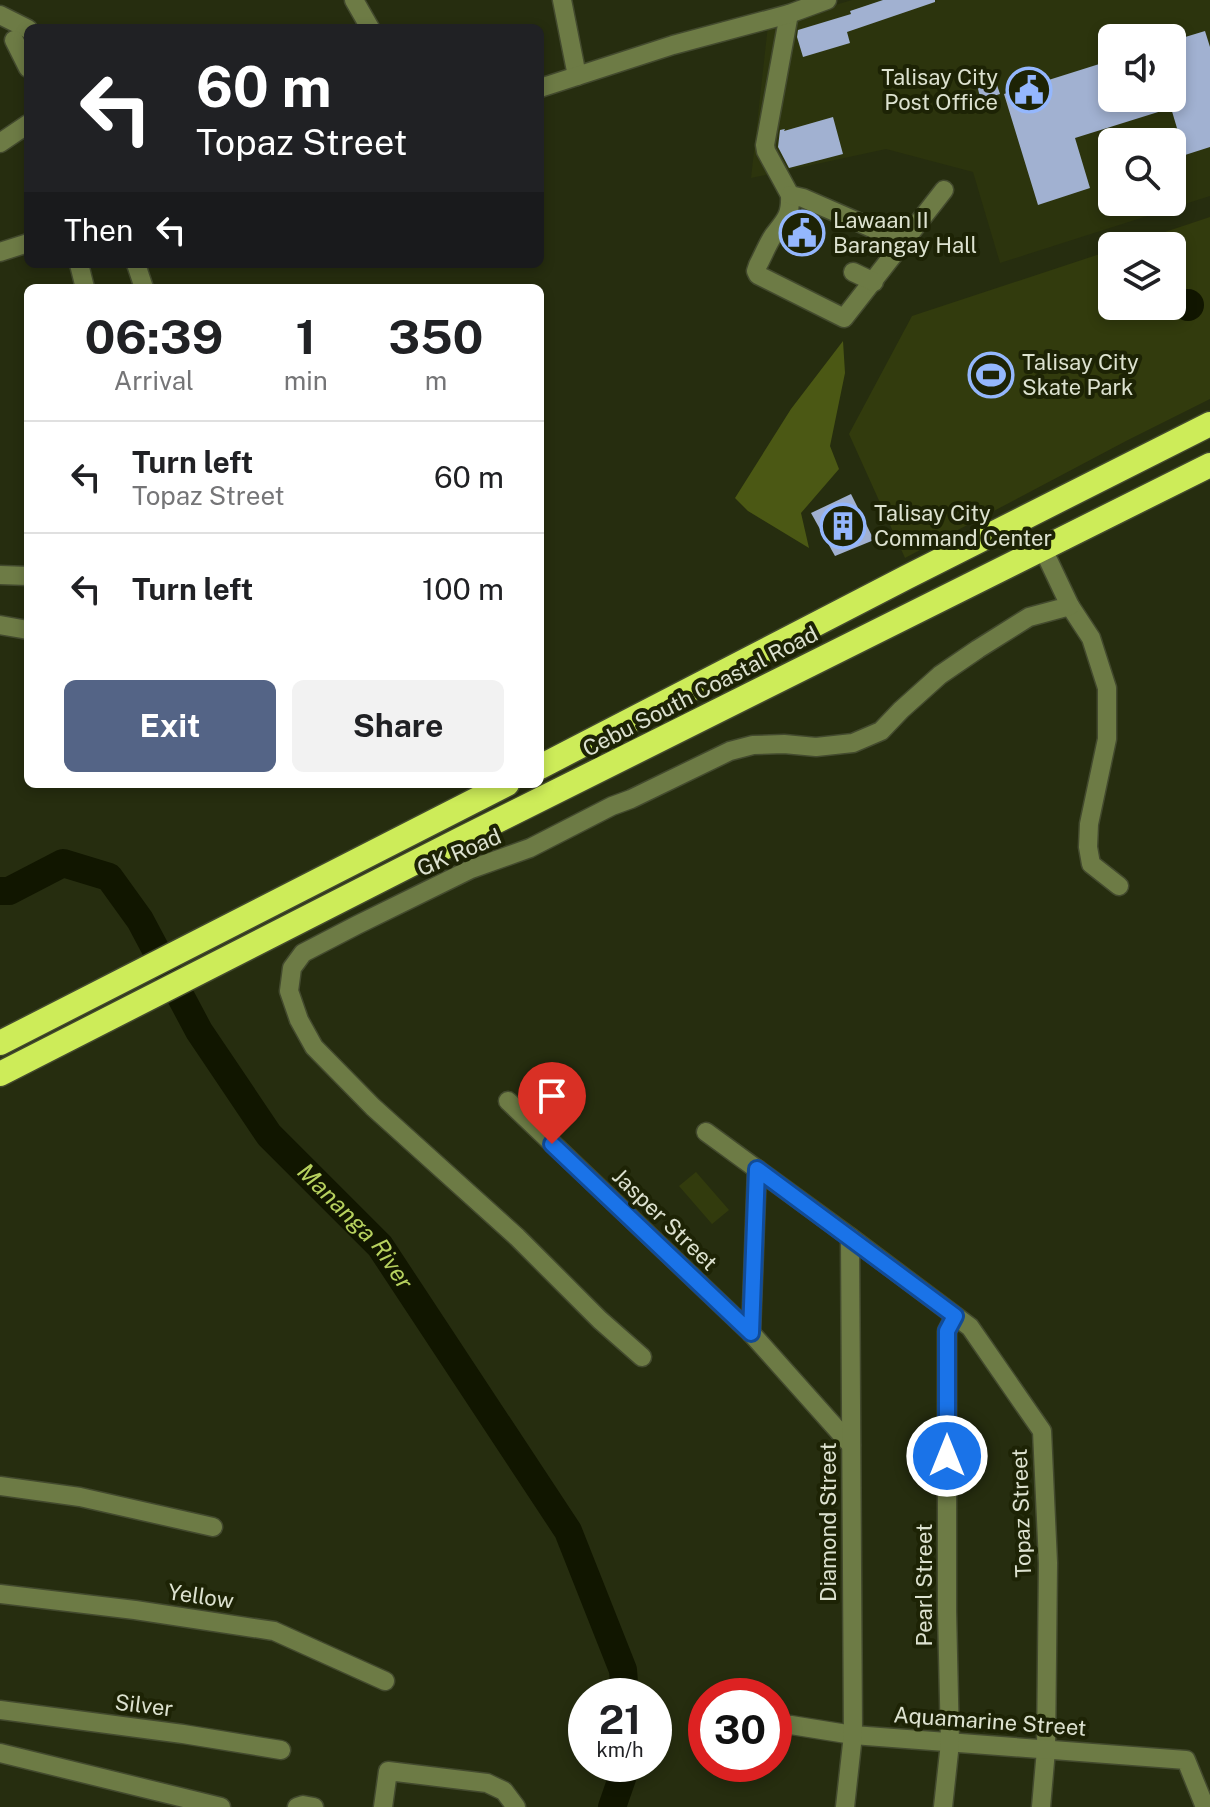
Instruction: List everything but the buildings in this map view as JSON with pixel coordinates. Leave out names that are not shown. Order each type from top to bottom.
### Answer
[{"type":"highway","name":"Cebu South Coastal Road","points":[[544,765],[1210,424]]},
{"type":"highway","name":"Cebu South Coastal Road","points":[[0,1074],[461,839],[1210,465]]},
{"type":"highway","points":[[0,1043],[499,788]]},
{"type":"street","points":[[354,0],[368,24]]},
{"type":"street","points":[[562,0],[577,76]]},
{"type":"street","points":[[544,87],[827,0]]},
{"type":"street","points":[[789,14],[765,145],[790,195],[789,214],[758,265],[758,275],[844,318],[944,190]]},
{"type":"street","points":[[0,15],[21,34]]},
{"type":"street","points":[[0,143],[24,127]]},
{"type":"street","points":[[790,195],[829,208],[904,242]]},
{"type":"street","points":[[0,252],[24,244]]},
{"type":"street","points":[[853,272],[874,282]]},
{"type":"street","points":[[1043,549],[1070,606],[1091,638],[1107,688],[1107,739],[1089,824],[1089,856],[1091,864],[1119,886]]},
{"type":"street","points":[[0,575],[24,576]]},
{"type":"street","name":"GK Road","points":[[642,1357],[517,1237],[373,1107],[314,1047],[299,1020],[289,991],[292,968],[303,953],[471,869],[530,848],[730,751],[753,745],[816,747],[853,743],[881,731],[940,675],[978,649],[1029,617],[1070,606]]},
{"type":"street","points":[[0,625],[24,629]]},
{"type":"street","name":"Jasper Street","points":[[508,1101],[751,1333],[851,1445]]},
{"type":"street","name":"Topaz Street","points":[[706,1132],[970,1327],[1042,1431],[1048,1563],[1046,1750],[1041,1807]]},
{"type":"street","points":[[751,1333],[757,1169]]},
{"type":"street","name":"Diamond Street","points":[[845,1807],[853,1735],[850,1237]]},
{"type":"street","name":"Pearl Street","points":[[943,1807],[950,1743],[947,1331],[955,1316]]},
{"type":"street","points":[[0,1486],[80,1497],[213,1527]]},
{"type":"street","name":"Yellow","points":[[0,1594],[274,1631],[385,1681]]},
{"type":"street","name":"Silver","points":[[0,1710],[281,1750]]},
{"type":"street","name":"Aquamarine Street","points":[[792,1725],[853,1735],[1186,1760],[1205,1807]]},
{"type":"street","points":[[0,1753],[221,1807]]},
{"type":"street","points":[[383,1807],[388,1771],[487,1783],[504,1791],[516,1807]]},
{"type":"street","points":[[297,1807],[314,1807]]},
{"type":"shaded area","points":[[852,0],[1210,0],[1210,196],[1186,204],[1186,128],[1098,128],[1098,216],[1147,216],[1000,263],[973,172],[886,149],[751,178],[768,25]]},
{"type":"shaded area","name":"Talisay City Skate Park","points":[[1210,217],[1210,399],[905,558],[849,434],[912,316],[1098,255],[1098,320],[1186,320],[1186,232],[1165,232]]},
{"type":"shaded area","points":[[1186,289],[1194,290],[1203,299],[1203,311],[1199,316],[1194,320],[1188,321],[1182,320],[1186,320]]},
{"type":"shaded area","points":[[843,341],[845,373],[830,446],[839,469],[801,513],[809,548],[748,511],[735,498],[791,409]]},
{"type":"shaded area","points":[[696,1172],[729,1210],[712,1224],[679,1186]]},
{"type":"waterway","name":"Mananga River","points":[[0,891],[9,891],[63,863],[109,877],[140,920],[199,1031],[269,1135],[380,1246],[568,1531],[624,1678]]},
{"type":"waterway","name":"Mananga River","points":[[612,1807],[621,1782]]},
{"type":"place","name":"Talisay City Post Office","points":[[1029,90]]},
{"type":"place","name":"Lawaan II Barangay Hall","points":[[802,233]]},
{"type":"place","name":"Talisay City Skate Park","points":[[991,375]]},
{"type":"place","name":"Talisay City Command Center","points":[[843,526]]},
{"type":"route","points":[[552,1144],[751,1333],[757,1169],[955,1316],[947,1331],[947,1456]]}]
